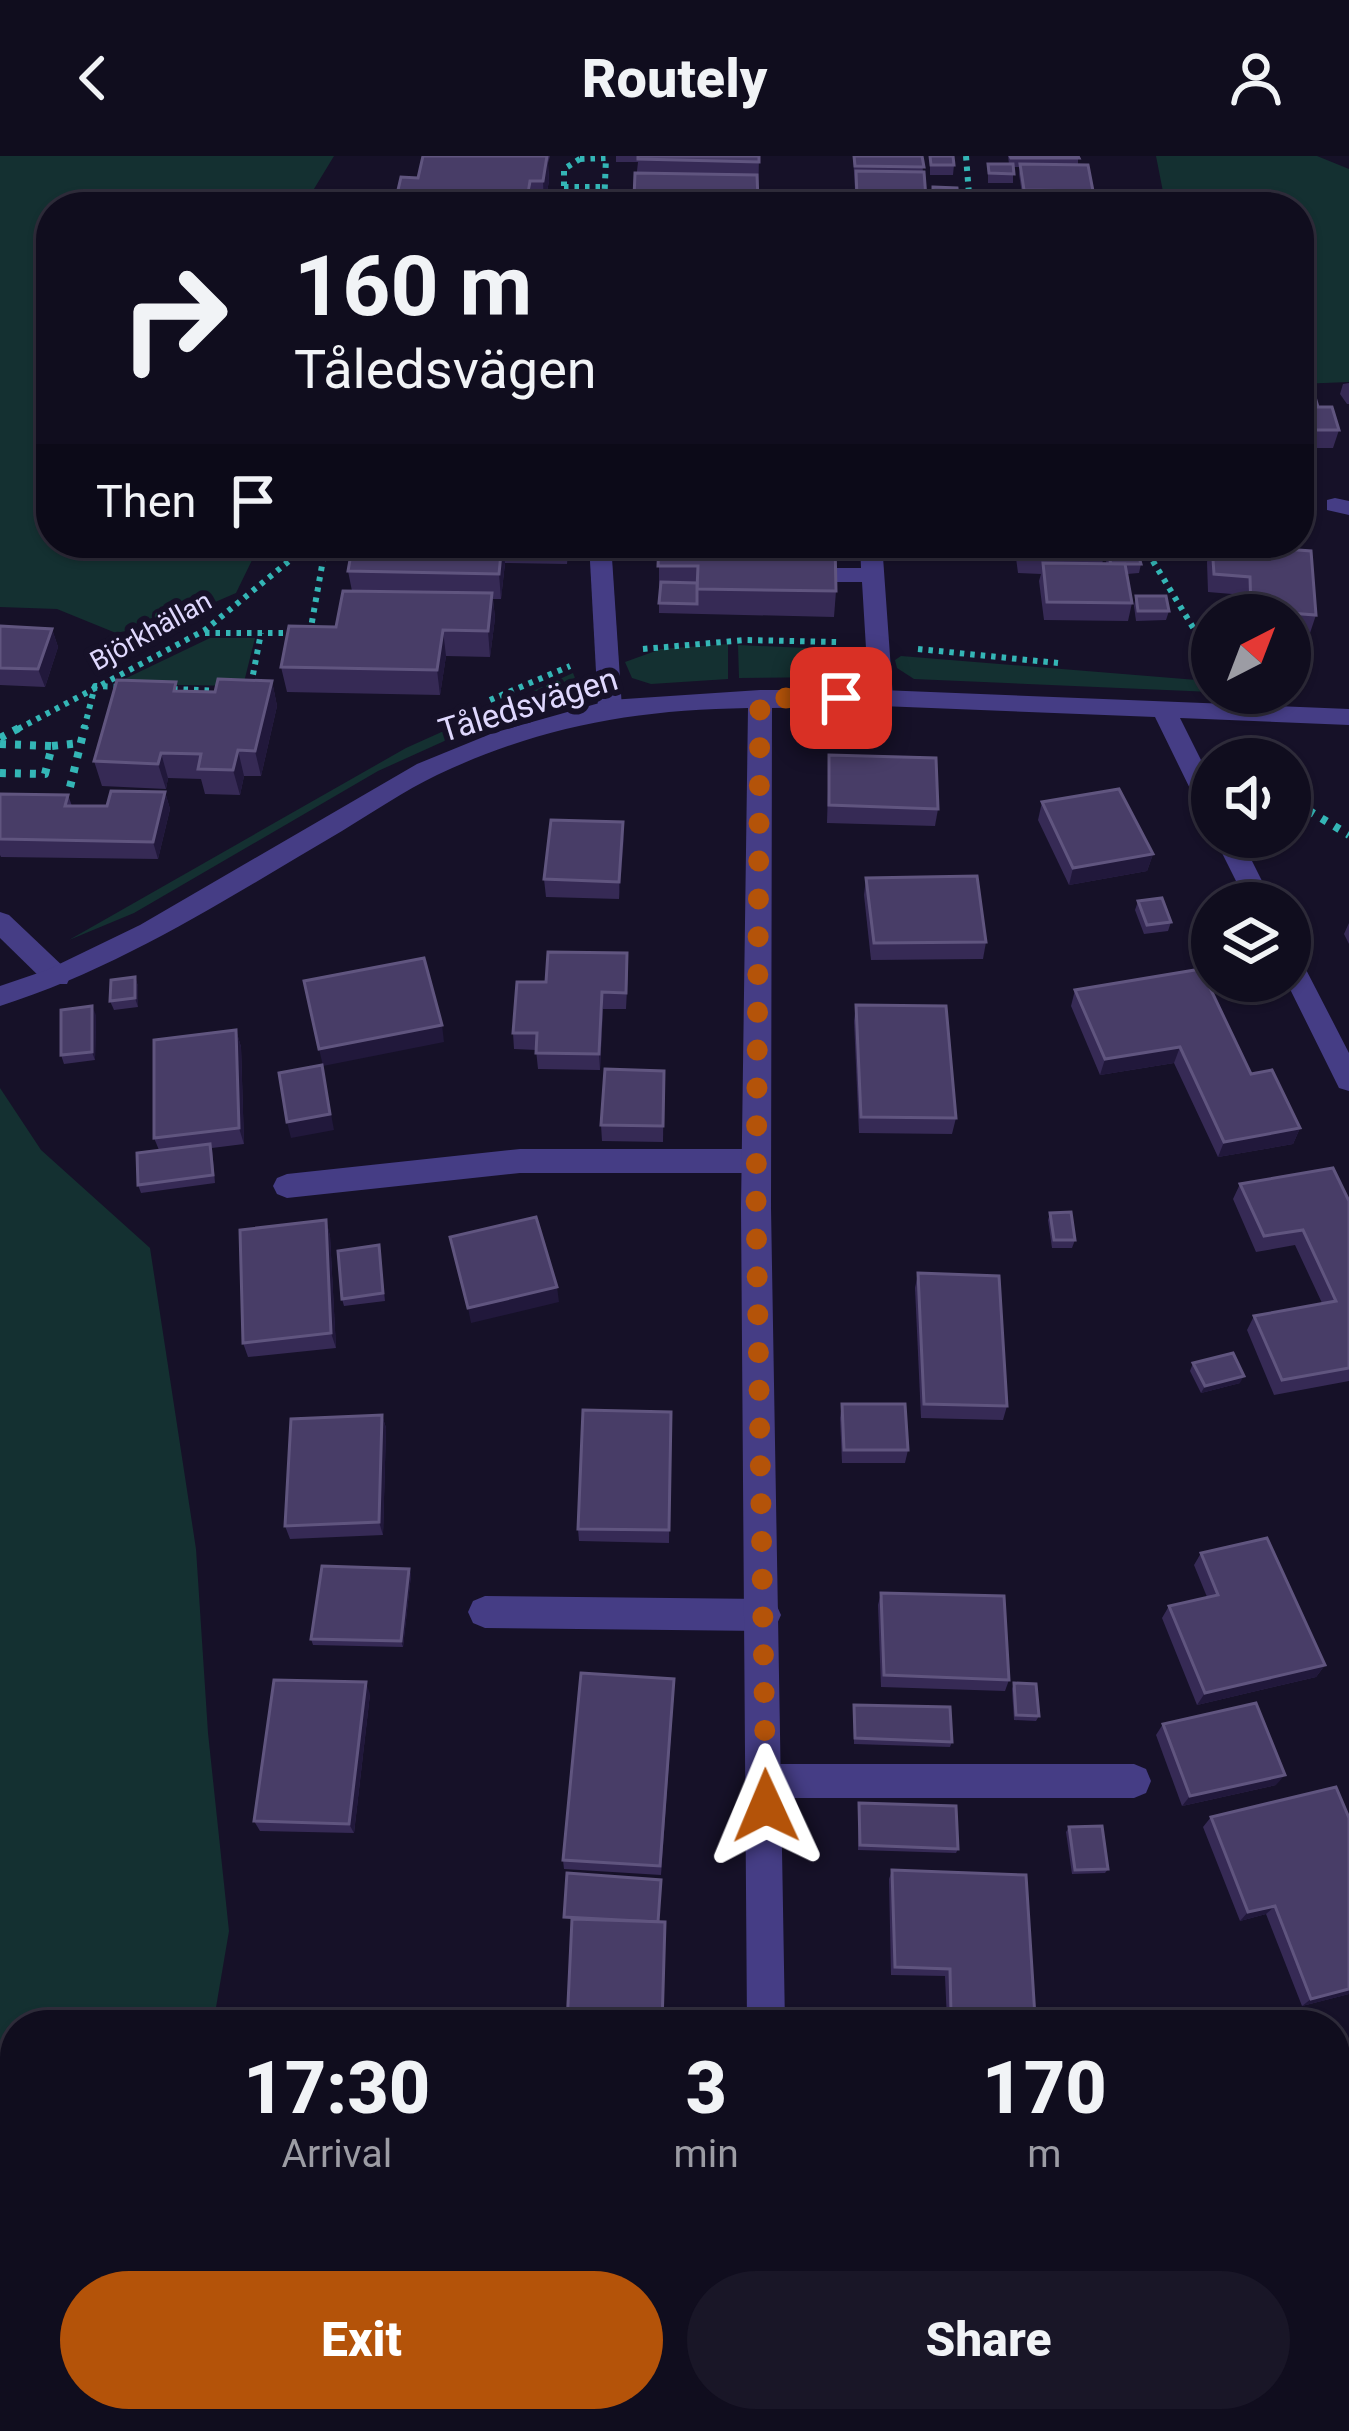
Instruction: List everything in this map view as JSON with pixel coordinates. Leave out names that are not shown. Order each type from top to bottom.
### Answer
[{"type":"street","points":[[601,558],[610,708]]},
{"type":"street","points":[[871,558],[881,698]]},
{"type":"street","points":[[833,575],[872,575]]},
{"type":"street","points":[[760,698],[756,1161],[766,2010]]},
{"type":"street","name":"Tåledsvägen","points":[[0,996],[57,977],[148,932],[426,770],[502,739],[610,708],[760,698],[881,698],[1349,717]]},
{"type":"street","points":[[1163,709],[1191,765]]},
{"type":"street","points":[[0,922],[57,977]]},
{"type":"street","points":[[1310,1002],[1349,1080]]},
{"type":"street","points":[[286,1186],[520,1161],[756,1161]]},
{"type":"street","points":[[485,1612],[764,1616]]},
{"type":"street","points":[[766,1781],[1134,1781]]},
{"type":"path","points":[[966,156],[969,192]]},
{"type":"path","points":[[564,192],[564,169],[582,158],[606,158],[604,192]]},
{"type":"path","points":[[564,187],[604,187]]},
{"type":"path","name":"Björkhällan","points":[[0,741],[199,633],[292,558]]},
{"type":"path","points":[[199,633],[310,633],[323,558]]},
{"type":"path","points":[[1151,558],[1191,624]]},
{"type":"path","points":[[249,692],[261,633]]},
{"type":"path","points":[[70,787],[94,686],[139,688]]},
{"type":"path","points":[[161,689],[227,692]]},
{"type":"path","points":[[0,741],[52,746],[81,743]]},
{"type":"path","points":[[0,773],[45,774],[52,746]]},
{"type":"path","points":[[1311,812],[1349,835]]},
{"type":"green space","points":[[0,156],[334,156],[312,192],[36,192],[36,558],[253,558],[236,593],[169,622],[116,633],[57,609],[0,607]]},
{"type":"green space","points":[[1156,156],[1317,156],[1349,169],[1349,382],[1314,383],[1314,192],[1163,192]]},
{"type":"green space","points":[[210,638],[255,638],[243,686],[114,684]]},
{"type":"green space","points":[[728,644],[728,679],[651,684],[632,678],[625,662],[661,649]]},
{"type":"green space","points":[[738,645],[851,650],[858,663],[840,677],[739,678]]},
{"type":"green space","points":[[901,656],[1191,680],[1191,691],[914,679],[897,668],[895,660]]},
{"type":"green space","points":[[573,673],[577,683],[568,697],[451,738],[378,771],[134,913],[69,940],[406,748]]},
{"type":"green space","points":[[0,1088],[41,1150],[150,1248],[196,1549],[208,1733],[229,1931],[216,2010],[0,2010]]},
{"type":"building","points":[[423,156],[547,156],[543,181],[530,181],[528,192],[398,192],[401,177],[418,178]]},
{"type":"building","points":[[759,156],[759,162],[638,159]]},
{"type":"building","points":[[854,156],[922,156],[924,167],[855,166]]},
{"type":"building","points":[[930,156],[953,156],[954,165],[931,165]]},
{"type":"building","points":[[1078,156],[1079,158],[1011,158]]},
{"type":"building","points":[[988,164],[1013,164],[1014,174],[989,173]]},
{"type":"building","points":[[1020,164],[1088,165],[1093,191],[1024,190]]},
{"type":"building","points":[[856,171],[924,172],[926,192],[857,192]]},
{"type":"building","points":[[635,173],[757,175],[758,192],[634,192]]},
{"type":"building","points":[[933,187],[957,188],[957,192],[933,192]]},
{"type":"building","points":[[1314,394],[1318,407],[1332,407],[1339,430],[1314,430]]},
{"type":"building","points":[[350,558],[501,558],[499,574],[348,571]]},
{"type":"building","points":[[658,558],[835,558],[836,591],[697,589],[698,566],[658,566]]},
{"type":"building","points":[[1109,558],[1139,558],[1141,564],[1111,564]]},
{"type":"building","points":[[1213,558],[1312,558],[1316,615],[1311,615],[1311,594],[1251,594],[1250,577],[1214,574]]},
{"type":"building","points":[[1043,563],[1125,564],[1132,603],[1047,602]]},
{"type":"building","points":[[661,582],[697,583],[697,604],[659,603]]},
{"type":"building","points":[[343,591],[492,593],[488,631],[443,630],[437,670],[281,667],[289,626],[336,627]]},
{"type":"building","points":[[1136,596],[1166,596],[1169,611],[1138,611]]},
{"type":"building","points":[[0,626],[52,629],[38,669],[0,668]]},
{"type":"building","points":[[218,679],[272,681],[255,751],[238,750],[233,770],[198,769],[201,754],[161,753],[158,764],[94,761],[117,680],[176,682],[174,691],[215,692]]},
{"type":"building","points":[[829,755],[936,758],[938,809],[829,805]]},
{"type":"building","points":[[1119,789],[1153,854],[1073,868],[1042,802]]},
{"type":"building","points":[[111,791],[165,792],[153,842],[0,839],[0,794],[68,795],[65,806],[107,806]]},
{"type":"building","points":[[551,820],[623,822],[619,882],[544,879]]},
{"type":"building","points":[[977,876],[986,942],[874,943],[866,878]]},
{"type":"building","points":[[1162,898],[1171,922],[1147,925],[1138,901]]},
{"type":"building","points":[[548,952],[627,953],[626,993],[602,992],[599,1054],[536,1053],[537,1033],[513,1033],[517,982],[546,982]]},
{"type":"building","points":[[424,958],[442,1025],[319,1049],[304,981]]},
{"type":"building","points":[[1191,971],[1191,1002],[1217,1002],[1251,1074],[1272,1070],[1300,1128],[1224,1142],[1180,1047],[1105,1059],[1075,990]]},
{"type":"building","points":[[135,977],[135,998],[110,1001],[111,980]]},
{"type":"building","points":[[856,1005],[946,1006],[956,1118],[861,1117]]},
{"type":"building","points":[[92,1006],[92,1052],[61,1055],[61,1010]]},
{"type":"building","points":[[236,1030],[239,1128],[154,1138],[154,1040]]},
{"type":"building","points":[[322,1065],[330,1114],[287,1122],[279,1073]]},
{"type":"building","points":[[605,1069],[664,1071],[663,1126],[601,1125]]},
{"type":"building","points":[[210,1144],[213,1175],[138,1185],[137,1153]]},
{"type":"building","points":[[1333,1168],[1349,1201],[1349,1368],[1282,1380],[1254,1316],[1336,1301],[1303,1230],[1264,1236],[1240,1184]]},
{"type":"building","points":[[1071,1212],[1075,1240],[1054,1240],[1050,1213]]},
{"type":"building","points":[[536,1217],[557,1287],[468,1308],[450,1237]]},
{"type":"building","points":[[326,1220],[331,1333],[243,1343],[240,1230]]},
{"type":"building","points":[[379,1245],[383,1293],[342,1299],[338,1251]]},
{"type":"building","points":[[918,1273],[999,1276],[1007,1406],[924,1404]]},
{"type":"building","points":[[1233,1353],[1244,1376],[1205,1386],[1193,1363]]},
{"type":"building","points":[[842,1404],[905,1404],[908,1450],[844,1450]]},
{"type":"building","points":[[583,1410],[671,1412],[669,1530],[578,1529]]},
{"type":"building","points":[[382,1415],[379,1522],[285,1526],[291,1419]]},
{"type":"building","points":[[1267,1538],[1325,1665],[1205,1693],[1169,1606],[1218,1595],[1201,1553]]},
{"type":"building","points":[[322,1566],[409,1569],[401,1641],[311,1639]]},
{"type":"building","points":[[881,1593],[1004,1596],[1009,1680],[884,1675]]},
{"type":"building","points":[[581,1673],[674,1679],[660,1866],[563,1860]]},
{"type":"building","points":[[274,1680],[366,1682],[349,1824],[254,1821]]},
{"type":"building","points":[[1014,1683],[1036,1684],[1039,1716],[1016,1715]]},
{"type":"building","points":[[1256,1703],[1285,1775],[1190,1796],[1163,1724]]},
{"type":"building","points":[[854,1705],[950,1707],[952,1742],[855,1738]]},
{"type":"building","points":[[1336,1787],[1349,1818],[1349,1989],[1311,1999],[1275,1906],[1248,1912],[1211,1817]]},
{"type":"building","points":[[859,1803],[956,1806],[958,1849],[860,1845]]},
{"type":"building","points":[[1102,1826],[1108,1869],[1075,1870],[1069,1827]]},
{"type":"building","points":[[892,1870],[1026,1875],[1035,2010],[951,2010],[950,1969],[895,1967]]},
{"type":"building","points":[[567,1873],[661,1880],[658,1922],[564,1917]]},
{"type":"building","points":[[572,1919],[665,1922],[662,2010],[568,2010]]},
{"type":"route","points":[[766,1806],[756,1208],[760,698],[841,698]]}]
